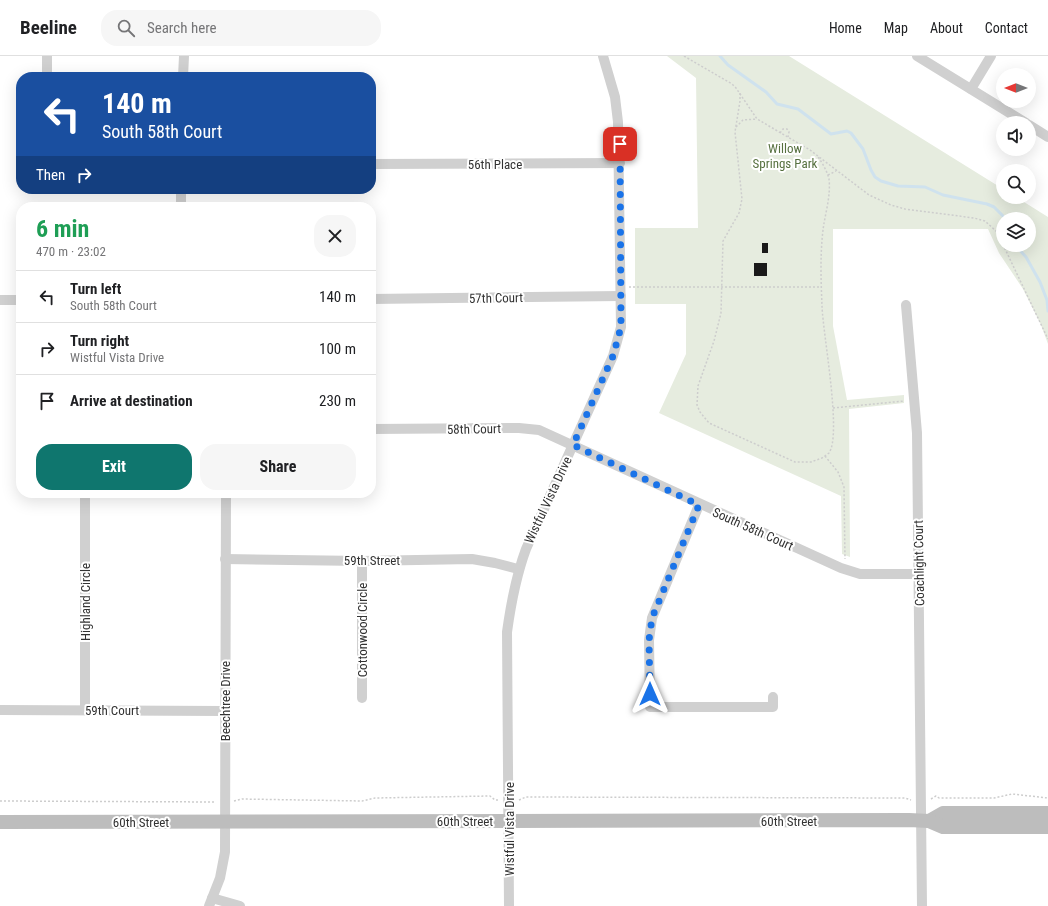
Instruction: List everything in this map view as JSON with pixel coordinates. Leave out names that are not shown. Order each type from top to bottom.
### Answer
[{"type":"street","points":[[47,56],[47,72]]},
{"type":"street","points":[[183,72],[184,56]]},
{"type":"street","name":"Wistful Vista Drive","points":[[509,906],[507,632],[518,569],[618,342],[621,327],[620,163],[618,122],[615,97],[603,56]]},
{"type":"street","points":[[917,56],[1015,116]]},
{"type":"street","points":[[971,89],[991,56]]},
{"type":"street","points":[[1036,129],[1048,137]]},
{"type":"street","name":"56th Place","points":[[376,164],[620,163]]},
{"type":"street","name":"57th Court","points":[[376,299],[621,291]]},
{"type":"street","points":[[0,300],[16,300]]},
{"type":"street","name":"Coachlight Court","points":[[906,305],[917,408],[919,574],[925,821],[922,906]]},
{"type":"street","name":"58th Court","points":[[376,429],[526,428],[539,430],[573,445]]},
{"type":"street","name":"South 58th Court","points":[[573,445],[699,505],[841,568],[860,574],[919,574]]},
{"type":"street","name":"Highland Circle","points":[[85,498],[85,710]]},
{"type":"street","name":"Beechtree Drive","points":[[210,902],[220,878],[225,852],[226,498]]},
{"type":"street","points":[[699,505],[652,618],[649,640],[650,707],[773,707],[773,697]]},
{"type":"street","name":"59th Street","points":[[225,559],[362,561],[472,559],[495,562],[518,569]]},
{"type":"street","name":"Cottonwood Circle","points":[[362,561],[362,698]]},
{"type":"street","name":"59th Court","points":[[0,710],[225,710]]},
{"type":"street","name":"60th Street","points":[[925,821],[943,813],[1048,813]]},
{"type":"street","name":"60th Street","points":[[0,822],[925,821],[943,827],[1048,827]]},
{"type":"street","points":[[210,902],[240,906]]},
{"type":"path","points":[[684,56],[725,79],[736,88],[757,119],[818,157],[869,195],[891,205],[905,209],[974,218],[990,225],[997,232],[1048,339]]},
{"type":"path","points":[[740,93],[736,127],[742,199],[739,213],[723,241],[722,287],[718,326],[698,386],[697,396],[700,412],[709,422],[795,462],[810,462],[825,456],[831,450],[833,441],[833,408],[823,322],[822,287],[822,238],[829,192],[828,175],[818,157]]},
{"type":"path","points":[[736,127],[743,120],[757,119]]},
{"type":"path","points":[[780,133],[787,129],[789,132],[788,138]]},
{"type":"path","points":[[828,175],[838,171]]},
{"type":"path","points":[[621,291],[697,286],[822,287]]},
{"type":"path","points":[[833,408],[904,401]]},
{"type":"path","points":[[825,456],[838,472],[844,487],[845,558],[841,568]]},
{"type":"path","points":[[933,798],[936,796],[939,798],[994,798],[1012,794],[1048,798]]},
{"type":"path","points":[[239,801],[242,799],[362,801],[375,798],[490,796],[495,800]]},
{"type":"path","points":[[520,800],[526,797],[534,797],[905,798],[908,800]]},
{"type":"path","points":[[0,802],[210,802]]},
{"type":"green space","name":"Willow Springs Park","points":[[667,56],[789,56],[996,185],[996,204],[1027,204],[1048,217],[1048,344],[1041,325],[1023,289],[999,252],[1036,252],[1036,212],[996,212],[996,246],[988,229],[833,229],[833,326],[847,400],[904,395],[904,403],[849,409],[850,557],[842,554],[841,496],[659,413],[686,354],[686,304],[635,304],[635,228],[698,228],[696,78]]},
{"type":"building","points":[[762,243],[768,243],[768,253],[762,253]]},
{"type":"building","points":[[754,263],[767,263],[767,276],[754,276]]},
{"type":"waterway","points":[[720,56],[728,65],[766,92],[777,104],[798,109],[831,134],[847,131],[851,133],[863,149],[875,177],[881,181],[898,186],[925,187],[943,195],[987,204],[994,207],[999,212]]},
{"type":"waterway","points":[[1021,252],[1026,257],[1040,282],[1047,300],[1048,311]]},
{"type":"route","points":[[620,144],[621,327],[613,356],[573,445],[699,505],[656,605],[652,618],[649,640],[650,694]]}]
